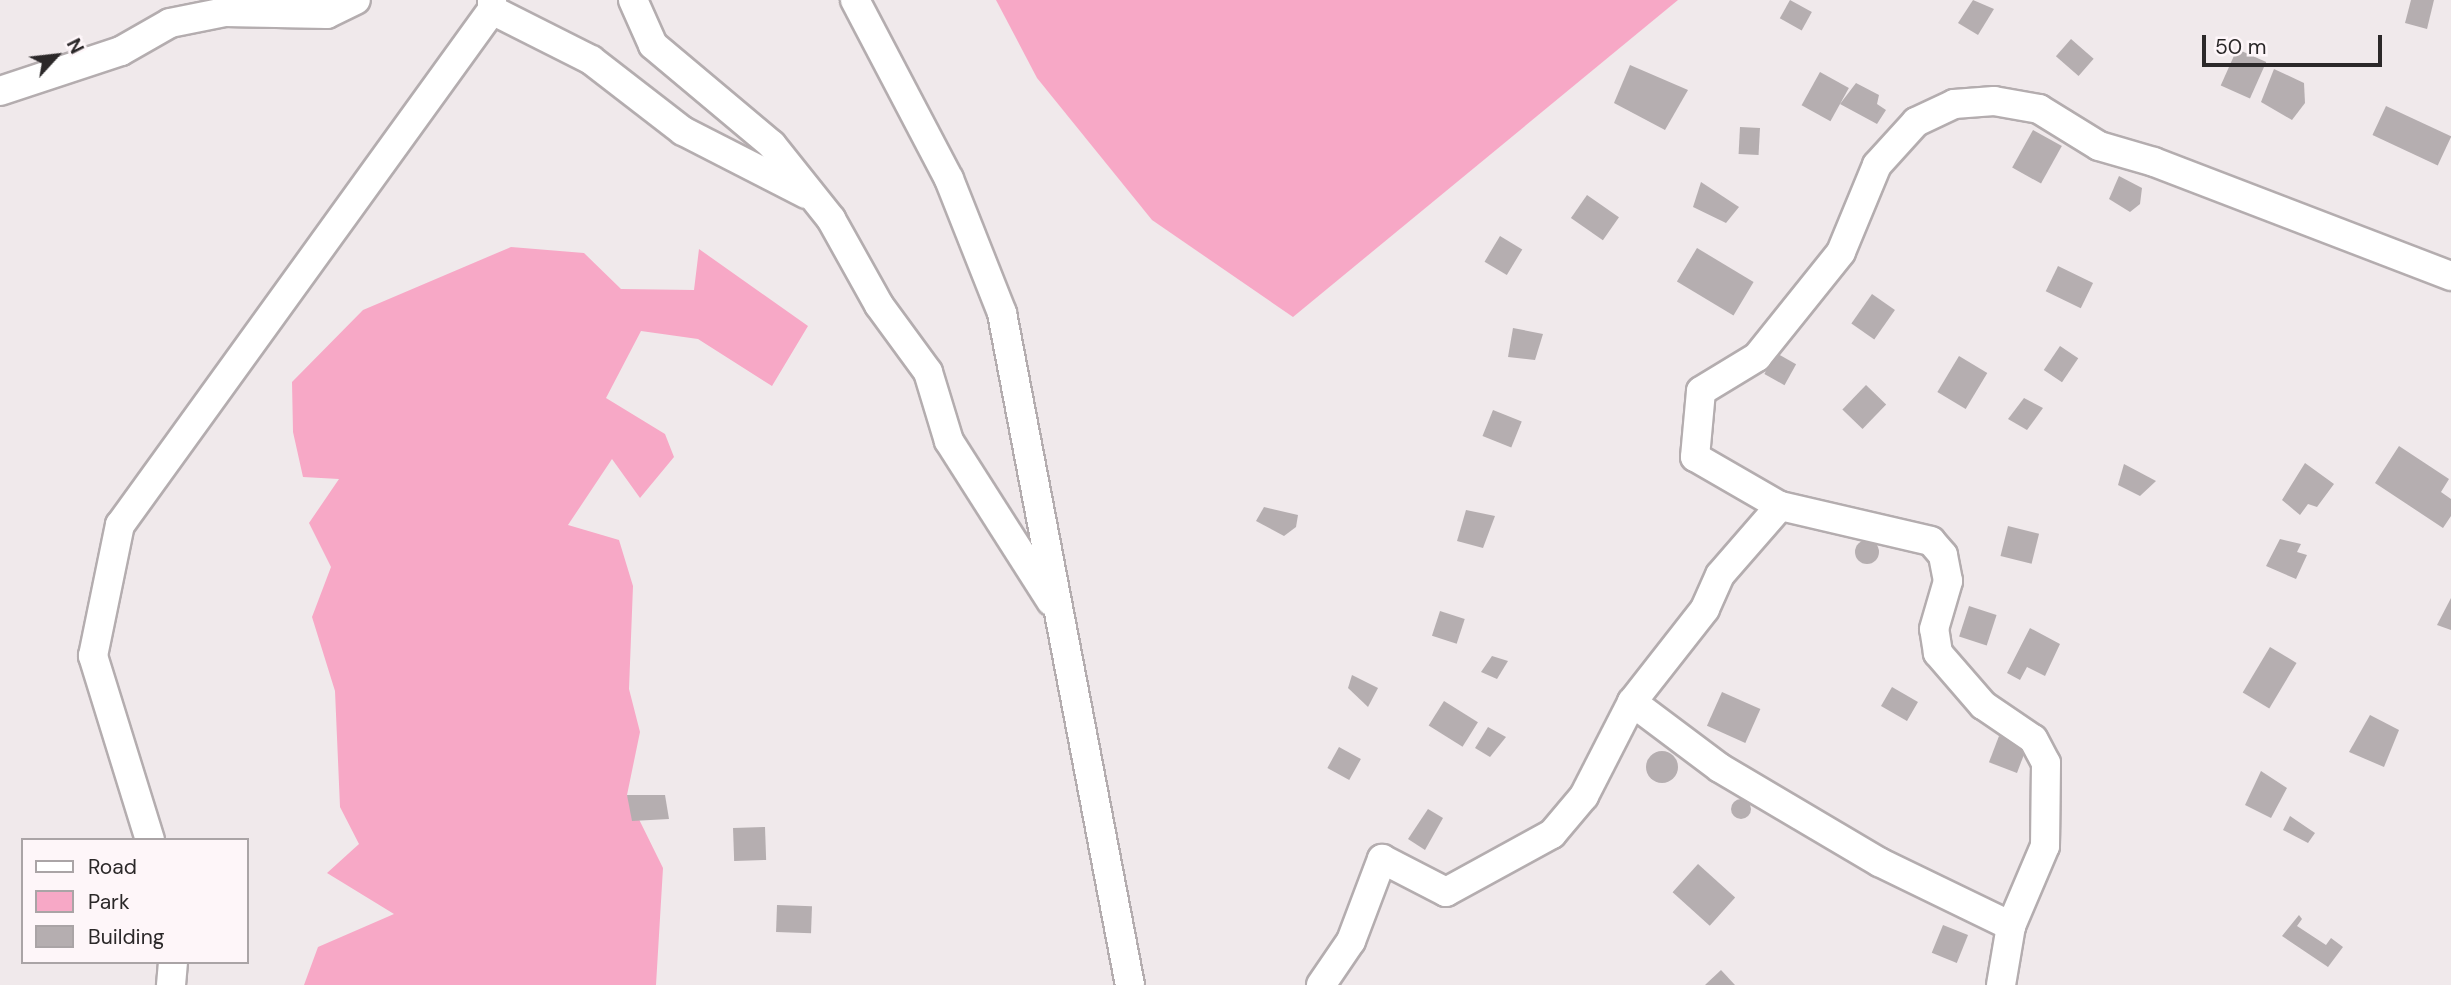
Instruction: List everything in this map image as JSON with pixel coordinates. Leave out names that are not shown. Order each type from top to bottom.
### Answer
[{"type":"street","points":[[0,91],[121,51],[170,23],[225,12],[327,14],[356,0]]},
{"type":"street","points":[[633,0],[653,45],[772,145],[816,200],[879,305],[928,372],[949,441],[1060,616]]},
{"type":"street","points":[[855,0],[949,179],[1002,313],[1130,985]]},
{"type":"street","points":[[149,838],[93,656],[120,525],[492,5],[591,60],[683,131],[816,200]]},
{"type":"street","points":[[2001,985],[2011,926],[2045,846],[2046,764],[2033,739],[1983,705],[1938,653],[1934,629],[1948,581],[1943,555],[1931,541],[1780,506],[1695,457],[1701,391],[1757,358],[1841,252],[1877,165],[1916,122],[1954,104],[1994,101],[2039,109],[2099,146],[2154,162],[2451,275]]},
{"type":"street","points":[[1321,985],[1351,941],[1382,859],[1446,892],[1552,834],[1584,796],[1632,702],[1705,609],[1720,575],[1780,506]]},
{"type":"street","points":[[1632,702],[1720,768],[1777,802],[1879,862],[2011,926]]},
{"type":"street","points":[[172,985],[173,964]]},
{"type":"green space","points":[[996,0],[1678,0],[1293,317],[1152,220],[1037,78]]},
{"type":"green space","points":[[511,247],[584,253],[621,289],[694,290],[699,249],[808,326],[772,386],[698,339],[641,331],[606,398],[665,434],[674,457],[640,498],[612,459],[568,525],[619,540],[633,586],[629,689],[640,732],[627,795],[663,868],[656,985],[304,985],[318,947],[394,914],[327,873],[359,844],[340,807],[335,691],[312,617],[331,567],[309,523],[339,479],[303,477],[293,432],[292,382],[363,310]]},
{"type":"building","points":[[1790,0],[1812,12],[1802,30],[1780,18]]},
{"type":"building","points":[[1973,0],[1994,9],[1978,35],[1958,23]]},
{"type":"building","points":[[2411,0],[2434,0],[2427,29],[2405,23]]},
{"type":"building","points":[[2071,39],[2094,59],[2079,76],[2056,56]]},
{"type":"building","points":[[2237,49],[2266,62],[2250,99],[2221,86]]},
{"type":"building","points":[[1630,65],[1688,90],[1665,130],[1614,103]]},
{"type":"building","points":[[2274,69],[2304,83],[2305,103],[2292,120],[2261,102]]},
{"type":"building","points":[[1820,72],[1849,88],[1830,121],[1802,105]]},
{"type":"building","points":[[1856,83],[1879,95],[1877,104],[1886,110],[1877,124],[1840,104]]},
{"type":"building","points":[[2386,106],[2451,136],[2438,165],[2372,135]]},
{"type":"building","points":[[1740,127],[1760,128],[1759,155],[1739,154]]},
{"type":"building","points":[[2033,130],[2062,146],[2041,184],[2012,168]]},
{"type":"building","points":[[2119,176],[2142,188],[2140,204],[2130,212],[2109,199]]},
{"type":"building","points":[[1701,182],[1739,207],[1726,223],[1693,207]]},
{"type":"building","points":[[1587,195],[1619,217],[1603,240],[1571,218]]},
{"type":"building","points":[[1500,236],[1522,249],[1507,275],[1485,262]]},
{"type":"building","points":[[1697,248],[1754,282],[1733,315],[1677,281]]},
{"type":"building","points":[[2058,266],[2093,283],[2081,308],[2046,291]]},
{"type":"building","points":[[1872,294],[1895,310],[1874,340],[1851,323]]},
{"type":"building","points":[[1513,328],[1543,334],[1535,360],[1508,357]]},
{"type":"building","points":[[2060,346],[2078,358],[2062,382],[2044,370]]},
{"type":"building","points":[[1776,353],[1796,364],[1784,385],[1764,374]]},
{"type":"building","points":[[1959,356],[1987,373],[1966,409],[1937,392]]},
{"type":"building","points":[[1866,385],[1886,404],[1863,429],[1842,409]]},
{"type":"building","points":[[2024,398],[2043,408],[2027,430],[2008,419]]},
{"type":"building","points":[[1493,410],[1522,422],[1511,448],[1483,436]]},
{"type":"building","points":[[2399,446],[2449,479],[2441,492],[2451,499],[2451,516],[2443,528],[2375,483]]},
{"type":"building","points":[[2305,463],[2334,484],[2317,507],[2308,504],[2300,515],[2282,500]]},
{"type":"building","points":[[2124,464],[2156,481],[2140,496],[2118,485]]},
{"type":"building","points":[[1264,507],[1298,515],[1296,527],[1284,536],[1256,521]]},
{"type":"building","points":[[1466,510],[1495,516],[1483,548],[1457,541]]},
{"type":"building","points":[[2008,526],[2039,534],[2032,564],[2001,556]]},
{"type":"building","points":[[2280,539],[2301,544],[2297,552],[2307,555],[2296,579],[2266,566]]},
{"type":"building","points":[[1867,540],[1875,544],[1879,552],[1875,560],[1867,564],[1859,560],[1855,552],[1859,544]]},
{"type":"building","points":[[2451,598],[2451,630],[2437,625]]},
{"type":"building","points":[[1969,606],[1997,615],[1987,645],[1959,636]]},
{"type":"building","points":[[1440,611],[1465,619],[1457,644],[1432,636]]},
{"type":"building","points":[[2030,628],[2060,644],[2045,676],[2027,667],[2020,680],[2007,673]]},
{"type":"building","points":[[2270,647],[2297,663],[2269,708],[2243,692]]},
{"type":"building","points":[[1492,656],[1508,661],[1497,679],[1481,672]]},
{"type":"building","points":[[1352,675],[1378,688],[1368,707],[1348,688]]},
{"type":"building","points":[[1892,687],[1918,702],[1907,721],[1881,706]]},
{"type":"building","points":[[1722,692],[1760,709],[1745,743],[1707,726]]},
{"type":"building","points":[[1444,701],[1478,722],[1463,747],[1429,726]]},
{"type":"building","points":[[2370,715],[2399,730],[2384,767],[2349,752]]},
{"type":"building","points":[[1488,727],[1506,737],[1490,757],[1475,748]]},
{"type":"building","points":[[1999,736],[2027,747],[2017,773],[1989,762]]},
{"type":"building","points":[[1339,747],[1361,759],[1349,780],[1327,768]]},
{"type":"building","points":[[1662,751],[1673,756],[1678,767],[1673,778],[1662,783],[1651,778],[1646,767],[1651,756]]},
{"type":"building","points":[[2261,771],[2287,788],[2271,818],[2245,805]]},
{"type":"building","points":[[627,795],[665,795],[669,819],[632,821]]},
{"type":"building","points":[[1737,799],[1745,799],[1751,809],[1745,819],[1737,819],[1731,813],[1731,805]]},
{"type":"building","points":[[1428,809],[1443,818],[1425,850],[1408,839]]},
{"type":"building","points":[[2290,816],[2315,833],[2308,843],[2283,830]]},
{"type":"building","points":[[765,827],[766,860],[734,861],[733,828]]},
{"type":"building","points":[[1698,864],[1735,897],[1710,926],[1673,892]]},
{"type":"building","points":[[777,905],[812,906],[811,933],[776,932]]},
{"type":"building","points":[[2299,915],[2302,919],[2297,926],[2326,945],[2331,938],[2343,947],[2328,967],[2282,936]]},
{"type":"building","points":[[1943,925],[1968,935],[1957,963],[1932,953]]},
{"type":"building","points":[[1721,970],[1735,985],[1705,985]]}]
